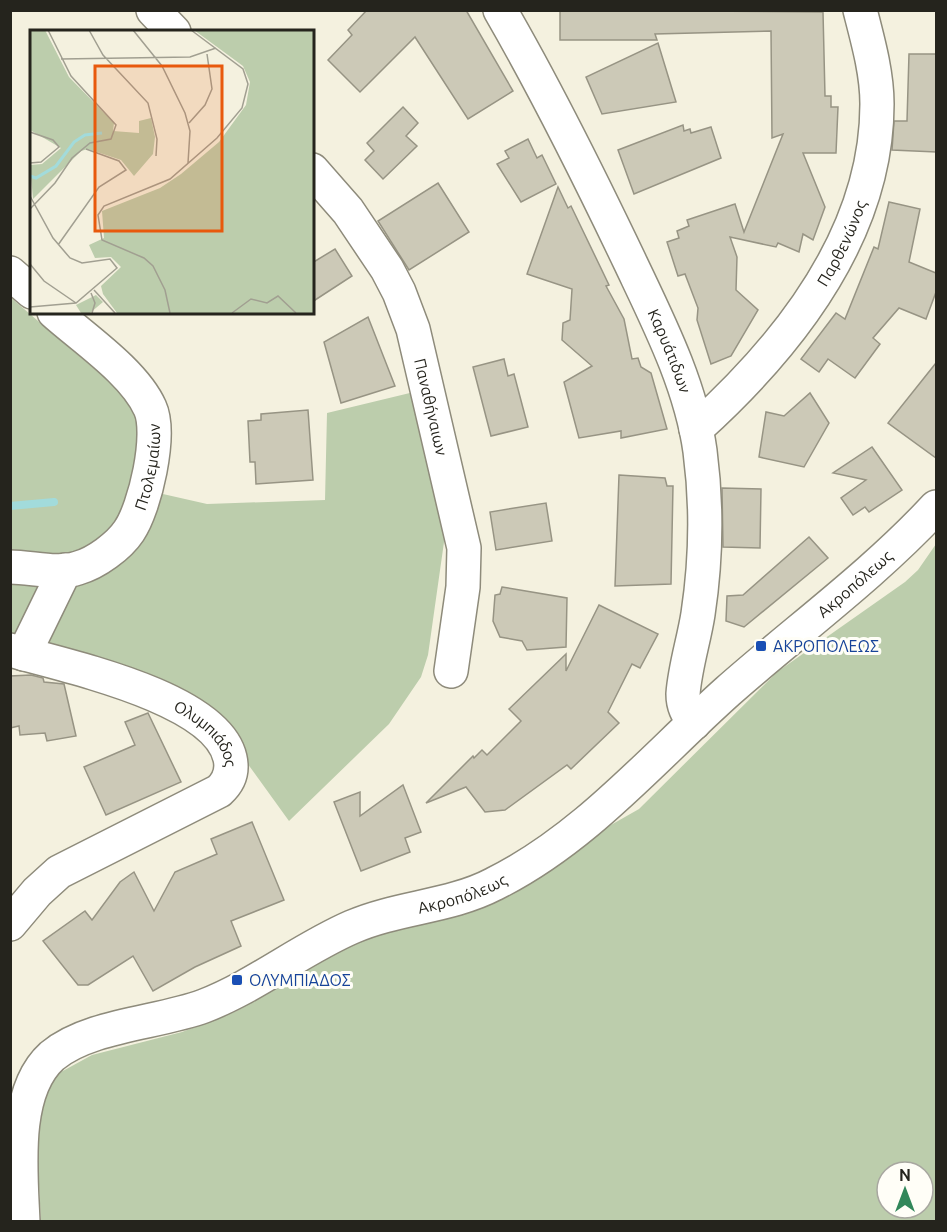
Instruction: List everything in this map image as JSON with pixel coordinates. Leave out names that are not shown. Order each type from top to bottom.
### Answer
[{"type":"street","points":[[153,10],[172,30]]},
{"type":"street","name":"Καρυάτιδων","points":[[500,10],[560,116],[631,264],[671,353],[696,429],[703,483],[704,559],[698,615],[683,695],[685,709],[694,723]]},
{"type":"street","name":"Παρθενώνος","points":[[696,429],[748,380],[792,326],[815,294],[854,221],[870,159],[877,105],[873,67],[860,10]]},
{"type":"street","name":"Παναθήναιων","points":[[314,172],[348,211],[387,269],[399,292],[413,329],[464,548],[463,587],[451,671]]},
{"type":"street","points":[[10,273],[30,290]]},
{"type":"street","name":"Πτολεμαίων","points":[[10,567],[65,570],[90,563],[118,543],[130,531],[151,466],[155,429],[149,406],[135,387],[104,356],[56,314]]},
{"type":"street","name":"Ακροπόλεως","points":[[23,1221],[24,1108],[36,1074],[53,1056],[89,1037],[184,1012],[216,1001],[311,946],[355,926],[404,909],[472,894],[493,885],[556,844],[593,816],[771,653],[875,568],[936,507]]},
{"type":"street","points":[[17,652],[65,570]]},
{"type":"street","name":"Ολυμπιάδος","points":[[10,924],[37,892],[59,872],[214,794],[227,783],[231,771],[231,760],[222,739],[211,726],[191,712],[121,683],[17,652]]},
{"type":"green space","points":[[10,297],[126,396],[144,427],[132,487],[207,504],[325,500],[327,413],[414,392],[446,528],[428,655],[421,677],[389,724],[289,821],[216,720],[11,639]]},
{"type":"green space","points":[[936,544],[936,1221],[41,1222],[37,1147],[40,1102],[54,1077],[92,1055],[182,1032],[237,1011],[331,952],[595,834],[639,809],[777,672],[905,582],[918,570]]},
{"type":"building","points":[[367,10],[466,10],[513,91],[468,119],[415,37],[360,92],[328,60],[352,35],[348,30]]},
{"type":"building","points":[[560,10],[823,12],[825,96],[831,96],[831,107],[838,107],[836,153],[803,153],[825,207],[813,240],[803,234],[799,252],[778,243],[776,247],[730,237],[737,257],[736,290],[758,310],[731,356],[711,364],[697,320],[698,308],[685,274],[678,276],[667,242],[679,238],[677,231],[689,226],[687,220],[735,204],[744,232],[783,134],[772,138],[771,31],[655,34],[657,40],[560,40]]},
{"type":"building","points":[[658,43],[676,102],[602,114],[586,77]]},
{"type":"building","points":[[909,54],[936,54],[936,152],[892,150],[894,121],[907,121]]},
{"type":"building","points":[[403,107],[418,123],[406,136],[417,146],[383,179],[365,160],[374,151],[367,143]]},
{"type":"building","points":[[683,125],[684,131],[690,129],[691,133],[711,127],[721,158],[634,194],[618,150]]},
{"type":"building","points":[[528,139],[537,158],[542,155],[556,184],[521,202],[497,164],[509,158],[505,151]]},
{"type":"building","points":[[438,183],[469,232],[409,270],[378,221]]},
{"type":"building","points":[[558,187],[568,208],[571,206],[609,285],[606,286],[624,319],[632,359],[638,358],[641,367],[651,373],[667,429],[621,438],[621,431],[579,438],[564,382],[592,366],[562,340],[563,323],[570,320],[572,289],[527,274]]},
{"type":"building","points":[[889,202],[920,209],[909,262],[936,273],[936,292],[926,319],[899,308],[873,338],[880,344],[855,378],[828,359],[819,372],[801,359],[836,313],[845,319],[874,247],[878,249]]},
{"type":"building","points":[[335,249],[352,276],[314,301],[314,262]]},
{"type":"building","points":[[368,317],[395,386],[341,403],[324,342]]},
{"type":"building","points":[[504,359],[508,376],[514,374],[528,427],[491,436],[473,367]]},
{"type":"building","points":[[936,363],[936,458],[888,423]]},
{"type":"building","points":[[810,393],[829,423],[804,467],[759,457],[766,412],[784,416]]},
{"type":"building","points":[[308,410],[313,480],[256,484],[255,462],[250,462],[248,421],[261,420],[261,414]]},
{"type":"building","points":[[872,447],[902,490],[869,512],[865,507],[853,515],[841,498],[866,480],[833,473]]},
{"type":"building","points":[[619,475],[665,478],[667,486],[673,486],[671,584],[615,586]]},
{"type":"building","points":[[722,488],[761,489],[760,548],[723,547]]},
{"type":"building","points":[[546,503],[552,541],[496,550],[490,512]]},
{"type":"building","points":[[809,537],[828,558],[744,627],[726,621],[727,596],[743,595]]},
{"type":"building","points":[[502,587],[567,598],[566,647],[527,650],[522,641],[500,637],[493,621],[495,595],[500,594]]},
{"type":"building","points":[[599,605],[658,634],[640,668],[632,664],[608,712],[619,723],[571,769],[567,765],[505,810],[485,812],[466,787],[426,803],[473,756],[474,758],[482,750],[487,755],[521,721],[509,709],[566,654],[566,671]]},
{"type":"building","points":[[31,675],[43,678],[44,682],[64,684],[76,736],[47,741],[45,733],[20,735],[19,726],[10,728],[10,676]]},
{"type":"building","points":[[148,713],[181,782],[106,815],[84,767],[135,745],[125,722]]},
{"type":"building","points":[[403,785],[421,832],[405,838],[410,852],[361,871],[334,802],[360,792],[360,816]]},
{"type":"building","points":[[252,822],[284,900],[231,921],[241,946],[195,967],[153,991],[133,956],[88,985],[78,985],[43,941],[85,911],[92,920],[120,882],[134,872],[154,911],[175,872],[217,854],[211,839]]},
{"type":"waterway","points":[[10,506],[54,502]]},
{"type":"place","name":"ΑΚΡΟΠΟΛΕΩΣ","points":[[761,646]]},
{"type":"place","name":"ΟΛΥΜΠΙΑΔΟΣ","points":[[237,980]]}]
